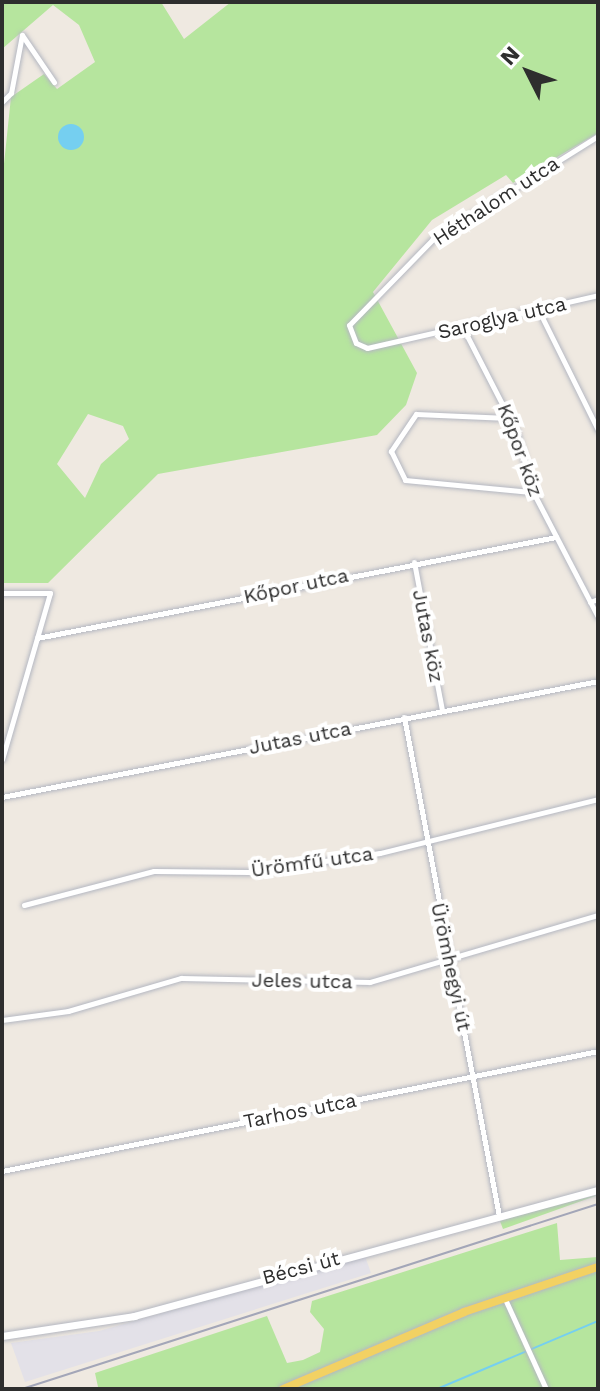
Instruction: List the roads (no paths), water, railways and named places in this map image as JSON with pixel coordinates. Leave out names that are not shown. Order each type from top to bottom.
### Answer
[{"type":"main road","points":[[283,1389],[505,1297],[598,1267]]},
{"type":"street","points":[[2,102],[11,93],[22,35],[54,82]]},
{"type":"street","name":"Héthalom utca","points":[[407,343],[362,347],[349,325],[433,239],[598,136]]},
{"type":"street","name":"Saroglya utca","points":[[407,343],[462,326],[539,311],[598,295]]},
{"type":"street","points":[[539,311],[598,430]]},
{"type":"street","name":"Kőpor köz","points":[[462,326],[508,418],[533,492],[598,617]]},
{"type":"street","points":[[508,418],[416,414],[392,447],[405,480],[533,492]]},
{"type":"street","name":"Kőpor utca","points":[[37,638],[414,562],[556,537]]},
{"type":"street","name":"Jutas köz","points":[[414,562],[442,710]]},
{"type":"street","points":[[2,593],[50,593],[2,759]]},
{"type":"street","points":[[590,602],[598,599]]},
{"type":"street","name":"Jutas utca","points":[[2,797],[598,681]]},
{"type":"street","name":"Ürömhegyi út","points":[[404,717],[499,1216]]},
{"type":"street","name":"Ürömfű utca","points":[[24,905],[154,871],[249,872],[428,843],[598,799]]},
{"type":"street","name":"Jeles utca","points":[[2,1020],[68,1011],[181,978],[362,983],[598,915]]},
{"type":"street","name":"Tarhos utca","points":[[2,1171],[598,1051]]},
{"type":"street","name":"Bécsi út","points":[[2,1336],[134,1316],[598,1190]]},
{"type":"street","points":[[505,1297],[546,1389]]},
{"type":"water","points":[[71,124],[80,128],[84,137],[80,146],[71,150],[62,146],[58,137],[62,128]]},
{"type":"waterway","points":[[437,1389],[598,1321]]},
{"type":"railway","points":[[22,1389],[598,1204]]}]
